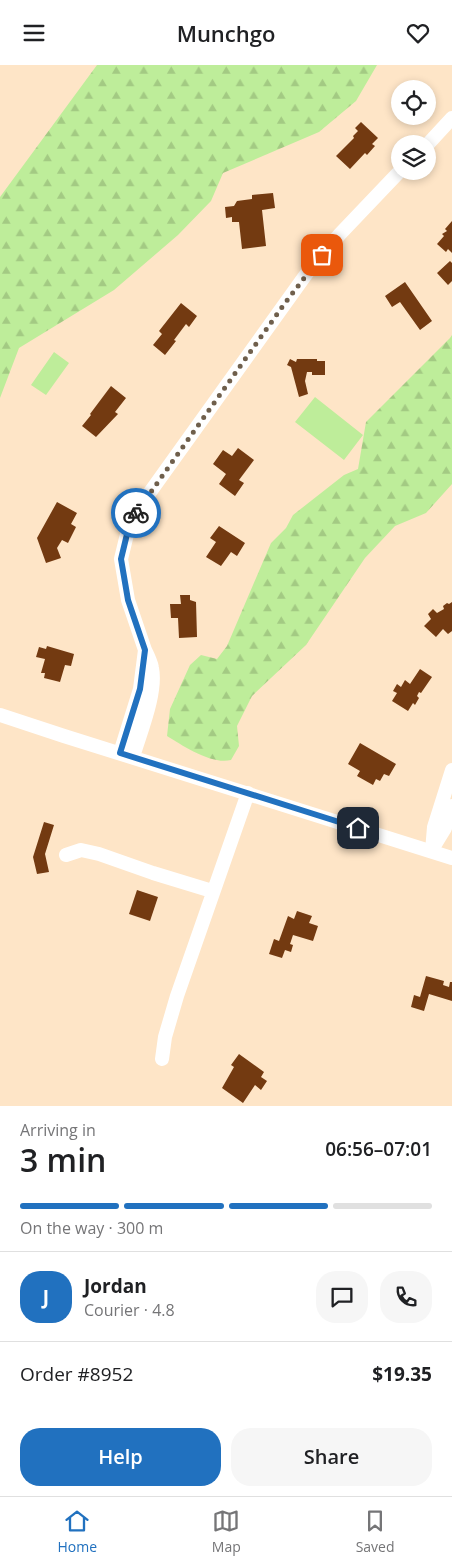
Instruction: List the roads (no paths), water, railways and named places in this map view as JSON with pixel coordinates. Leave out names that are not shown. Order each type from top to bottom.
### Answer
[{"type":"street","points":[[436,135],[452,118]]},
{"type":"street","points":[[126,755],[152,692],[152,668],[128,600],[121,559],[132,519],[307,273],[340,234],[391,180]]},
{"type":"street","points":[[0,715],[452,858]]},
{"type":"street","points":[[432,851],[434,827],[452,770]]},
{"type":"street","points":[[162,1059],[165,1037],[174,1004],[212,891],[248,793]]},
{"type":"street","points":[[432,851],[452,807]]},
{"type":"street","points":[[66,855],[81,850],[99,854],[212,891]]}]
